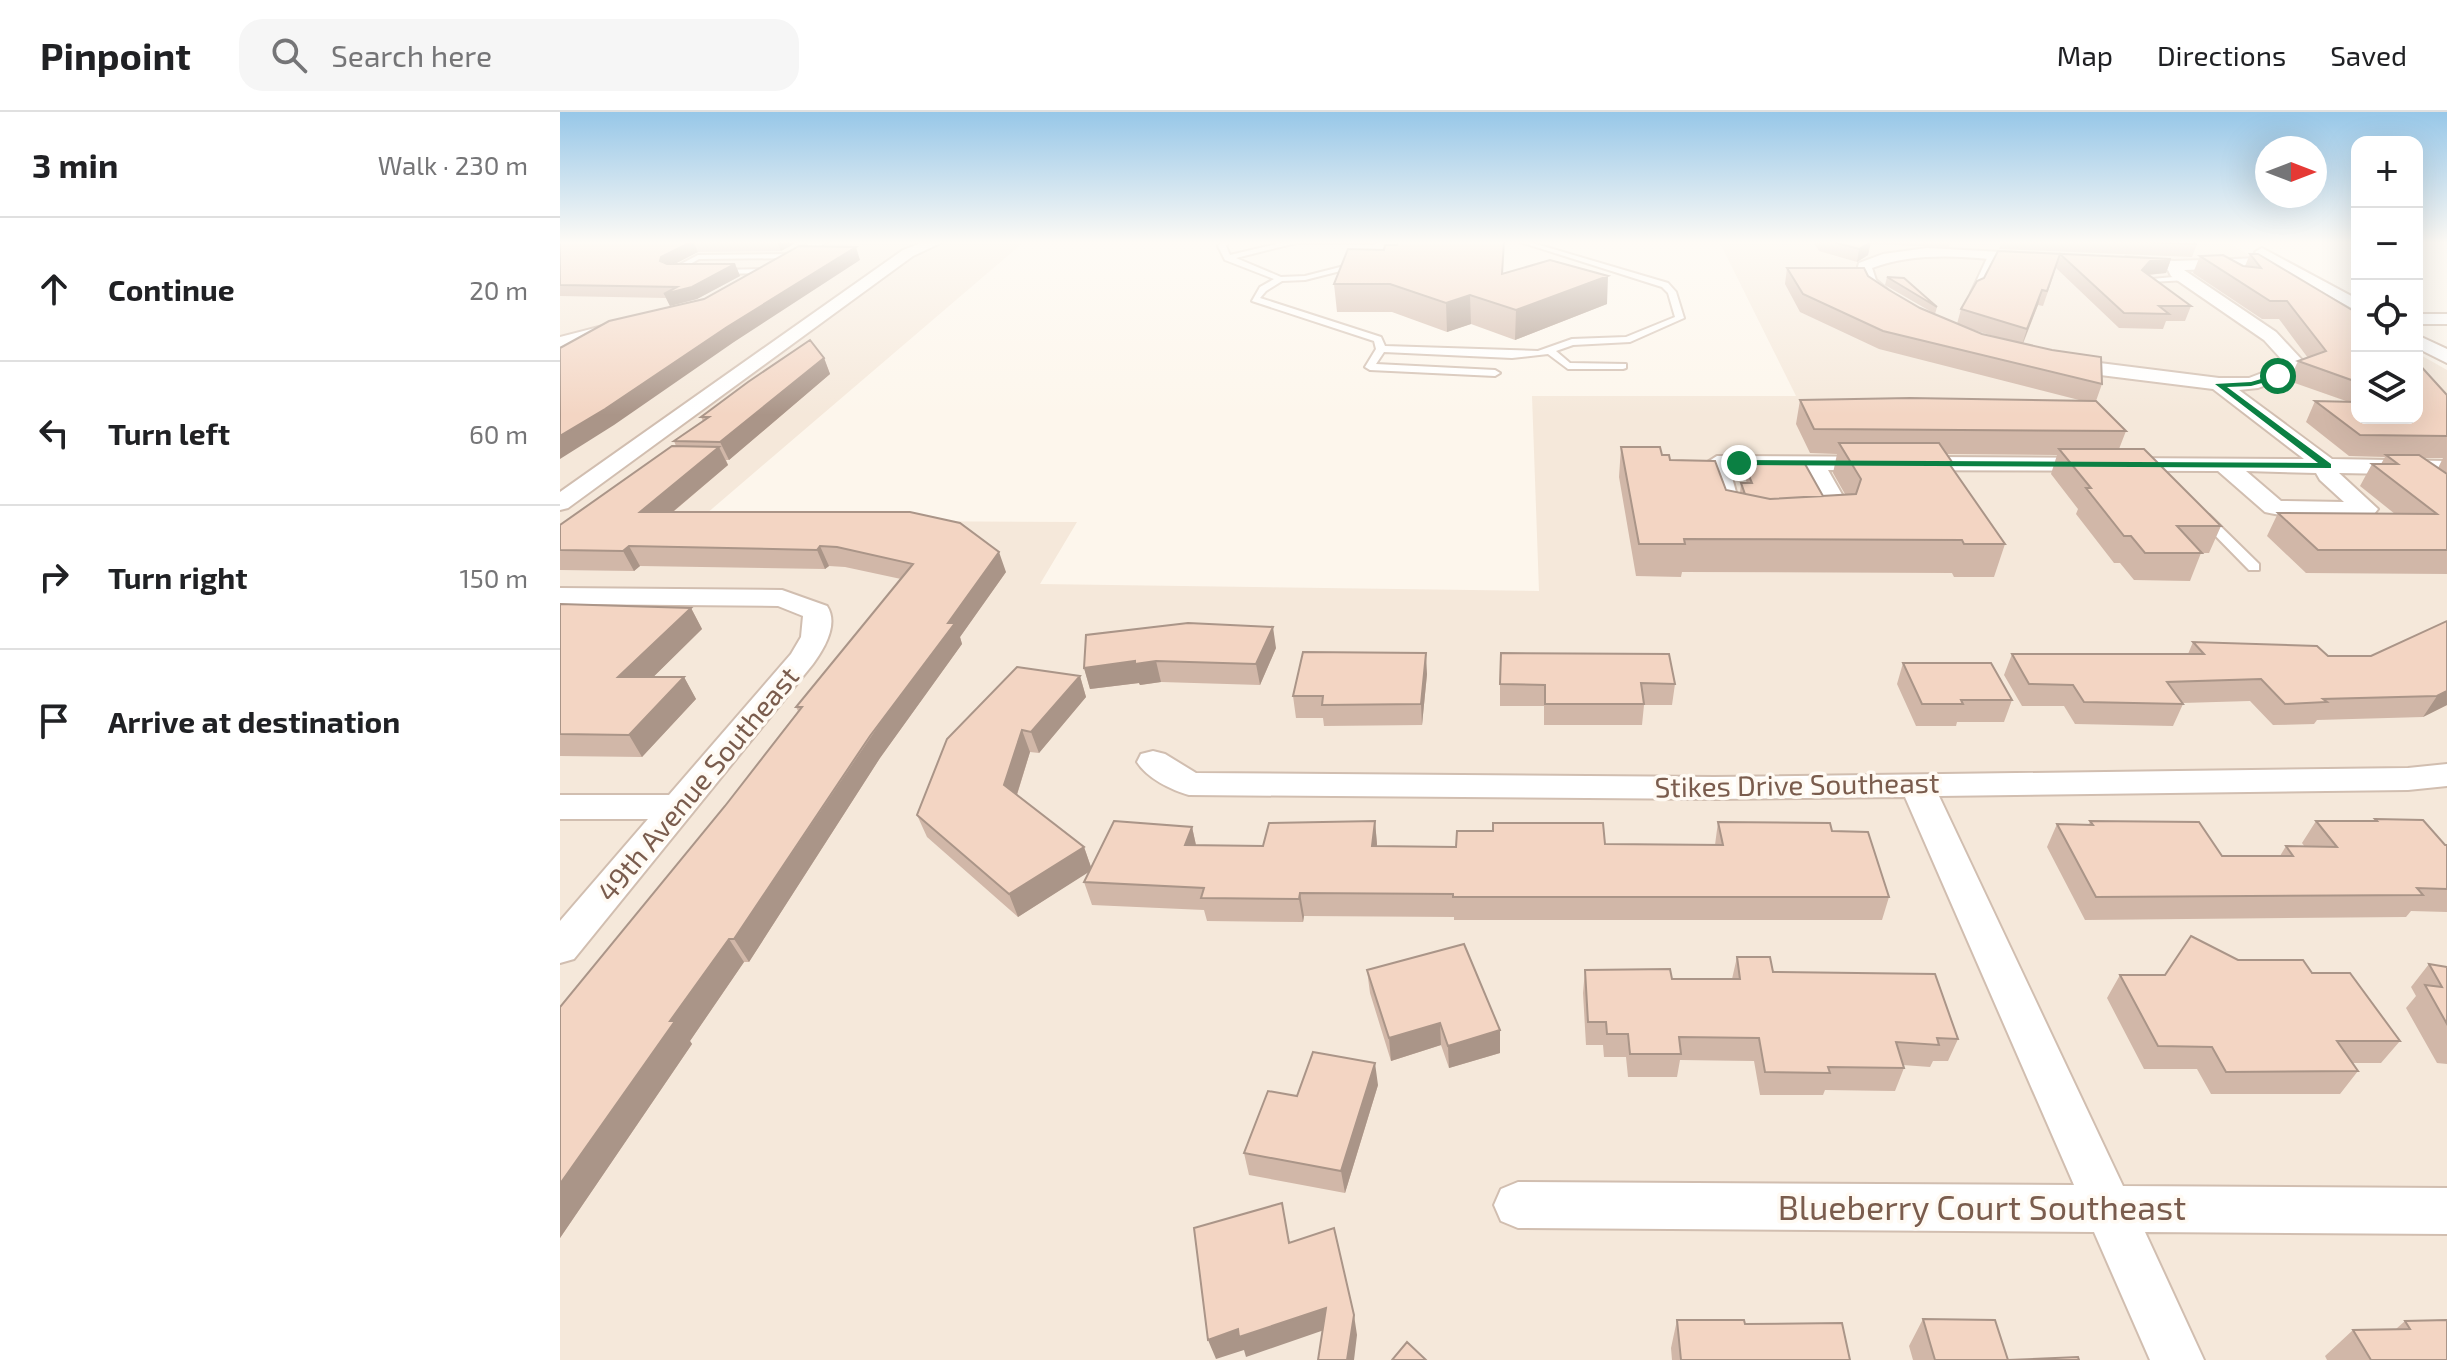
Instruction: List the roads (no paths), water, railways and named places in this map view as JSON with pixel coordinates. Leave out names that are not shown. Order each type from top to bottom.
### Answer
[{"type":"street","points":[[560,503],[844,299]]},
{"type":"street","points":[[1889,299],[1911,315]]},
{"type":"street","points":[[2042,360],[2219,384],[2251,384],[2291,369],[2294,361],[2270,336],[2218,299]]},
{"type":"street","points":[[2423,319],[2447,319]]},
{"type":"street","points":[[560,342],[649,320]]},
{"type":"street","points":[[2423,343],[2447,357]]},
{"type":"street","points":[[2219,384],[2327,466],[2328,475],[2366,509],[2289,510],[2273,507],[2225,465]]},
{"type":"street","points":[[1753,520],[1731,514],[1717,463],[2447,468]]},
{"type":"street","points":[[1794,521],[1837,519],[1840,512],[1813,463]]},
{"type":"street","name":"49th Avenue Southeast","points":[[560,596],[782,598],[817,612],[815,637],[803,658],[560,948]]},
{"type":"street","name":"Stikes Drive Southeast","points":[[1153,762],[1189,784],[1714,788],[2408,779],[2447,775]]},
{"type":"street","points":[[1916,783],[2177,1360]]},
{"type":"street","points":[[560,807],[680,807]]},
{"type":"street","name":"Blueberry Court Southeast","points":[[1518,1205],[2447,1211]]},
{"type":"lane","points":[[1256,299],[1378,339],[1381,349],[1370,367],[1495,373]]},
{"type":"lane","points":[[1381,349],[1512,355],[1549,350],[1572,342],[1627,340],[1680,318],[1674,299]]},
{"type":"lane","points":[[1549,350],[1568,366],[1623,366]]},
{"type":"lane","points":[[1443,371],[1451,354]]},
{"type":"lane","points":[[2405,467],[2426,483]]},
{"type":"lane","points":[[2192,504],[2254,567]]}]
